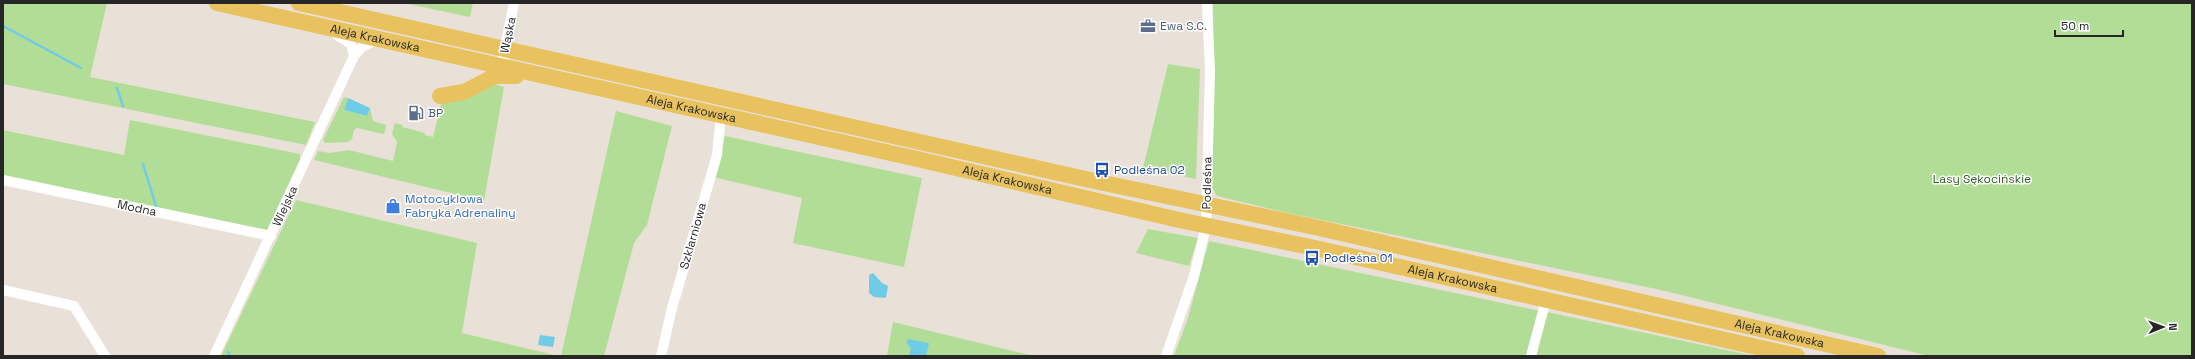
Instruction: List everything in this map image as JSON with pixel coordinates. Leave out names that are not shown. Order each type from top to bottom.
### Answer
[{"type":"main road","name":"Aleja Krakowska","points":[[217,3],[1206,226],[1315,248],[1797,356]]},
{"type":"main road","name":"Aleja Krakowska","points":[[300,3],[1099,182],[1206,203],[1878,356]]},
{"type":"main road","points":[[440,96],[464,92],[495,76],[539,75]]},
{"type":"street","name":"Wąska","points":[[501,67],[514,3]]},
{"type":"street","name":"Podleśna","points":[[1166,356],[1196,269],[1206,226],[1210,71],[1208,3]]},
{"type":"street","points":[[309,24],[349,41],[354,48],[354,56]]},
{"type":"street","name":"Wiejska","points":[[214,356],[354,56],[362,47],[377,39]]},
{"type":"street","name":"Szklarniowa","points":[[661,356],[672,308],[716,155],[721,116]]},
{"type":"street","name":"Modna","points":[[3,180],[271,236]]},
{"type":"street","points":[[3,290],[74,306],[105,356]]},
{"type":"street","points":[[1531,356],[1546,300]]},
{"type":"green space","points":[[3,3],[107,3],[90,77],[315,122],[306,145],[3,84]]},
{"type":"green space","points":[[404,3],[473,3],[470,17]]},
{"type":"green space","name":"Lasy Sękocińskie","points":[[1213,3],[2192,3],[2192,356],[1929,356],[1661,290],[1288,213],[1217,196],[1211,186],[1214,111]]},
{"type":"green space","points":[[1168,64],[1200,69],[1196,179],[1143,168]]},
{"type":"green space","points":[[489,82],[504,87],[484,201],[314,160],[318,151],[330,153],[349,150],[393,161],[397,142],[392,134],[395,123],[403,125],[402,127],[425,133],[425,135],[433,137],[441,104]]},
{"type":"green space","points":[[344,97],[348,98],[344,110],[367,116],[370,108],[373,121],[386,125],[385,132],[383,134],[357,128],[354,130],[352,139],[348,142],[325,143],[323,140]]},
{"type":"green space","points":[[616,111],[672,126],[647,225],[634,243],[604,356],[561,356]]},
{"type":"green space","points":[[130,120],[300,154],[300,160],[267,230],[3,176],[3,130],[124,155]]},
{"type":"green space","points":[[725,136],[922,178],[904,267],[793,243],[802,198],[713,177]]},
{"type":"green space","points":[[296,200],[477,243],[462,333],[559,356],[221,356]]},
{"type":"green space","points":[[1148,229],[1198,238],[1189,266],[1136,253]]},
{"type":"green space","points":[[1209,241],[1540,311],[1528,356],[1174,356],[1188,318]]},
{"type":"green space","points":[[1547,312],[1754,356],[1536,356]]},
{"type":"green space","points":[[893,322],[1034,356],[887,356]]},
{"type":"water","points":[[348,98],[370,108],[367,116],[344,110]]},
{"type":"water","points":[[873,273],[882,283],[888,286],[886,298],[874,297],[869,293],[869,275]]},
{"type":"water","points":[[540,335],[555,337],[553,347],[538,345]]},
{"type":"water","points":[[908,339],[929,343],[926,356],[909,356],[911,349],[907,343]]},
{"type":"waterway","points":[[3,26],[81,68]]},
{"type":"waterway","points":[[117,88],[123,106]]},
{"type":"waterway","points":[[143,164],[156,206]]},
{"type":"waterway","points":[[228,352],[230,356]]},
{"type":"place","name":"Ewa S.C.","points":[[1148,26]]},
{"type":"place","name":"BP","points":[[416,113]]},
{"type":"place","name":"Podleśna 02","points":[[1102,170]]},
{"type":"place","name":"Motocyklowa Fabryka Adrenaliny","points":[[393,206]]},
{"type":"place","name":"Podleśna 01","points":[[1312,258]]}]
